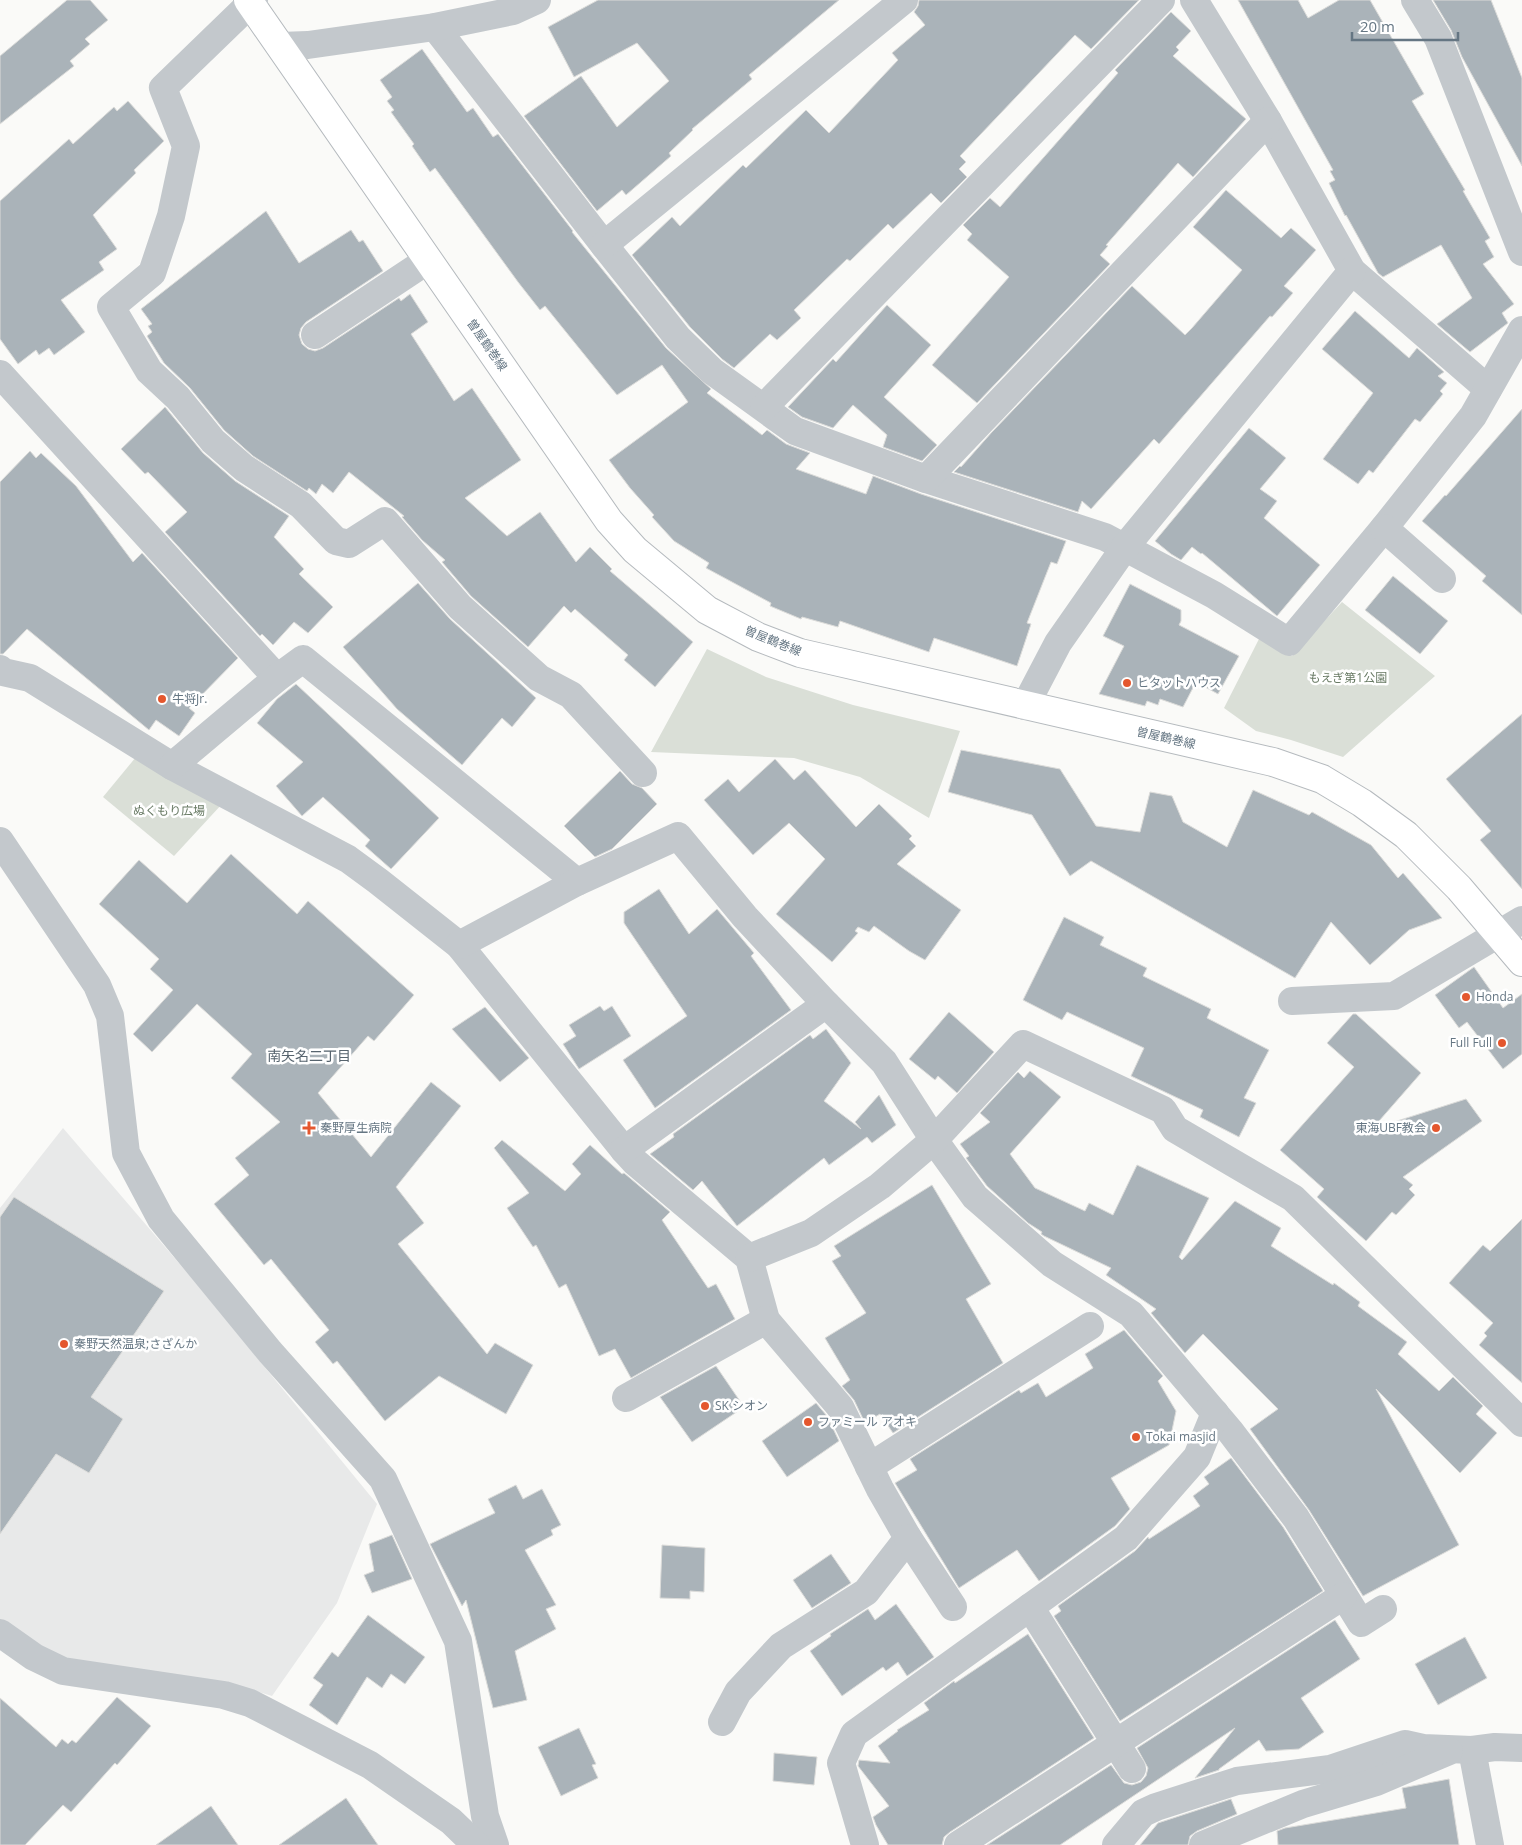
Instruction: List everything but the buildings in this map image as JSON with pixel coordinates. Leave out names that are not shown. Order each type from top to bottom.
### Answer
[{"type":"main road","name":"曽屋鶴巻線","points":[[251,1],[280,46],[609,521],[635,550],[707,610],[758,637],[800,653],[1272,762],[1322,779],[1362,803],[1406,835],[1459,888],[1522,962]]},
{"type":"street","points":[[280,46],[308,45],[435,27],[513,11],[537,0]]},
{"type":"street","points":[[604,245],[904,0]]},
{"type":"street","points":[[764,407],[1160,0]]},
{"type":"street","points":[[1194,0],[1268,121],[1352,271],[1488,388]]},
{"type":"street","points":[[1415,0],[1438,38],[1522,252]]},
{"type":"street","points":[[251,1],[163,88],[186,146],[171,216],[152,274],[111,307],[149,371],[178,398],[213,441],[225,452],[244,468],[301,505],[336,541],[349,544],[385,522],[460,607],[539,678],[571,695],[643,773]]},
{"type":"street","points":[[435,27],[678,338],[712,371],[796,431],[926,479],[1104,537],[1125,546],[1214,595],[1289,642],[1384,528],[1473,416],[1522,330]]},
{"type":"street","points":[[926,479],[1268,121]]},
{"type":"street","points":[[315,335],[428,260]]},
{"type":"street","points":[[1025,706],[1058,643],[1125,546],[1352,271]]},
{"type":"street","points":[[0,374],[277,678]]},
{"type":"street","points":[[1384,528],[1442,579]]},
{"type":"street","points":[[172,766],[277,678],[303,659],[577,882]]},
{"type":"street","points":[[0,669],[3,672],[30,678],[172,766],[348,859],[459,945],[635,1162],[749,1258],[766,1320],[840,1407],[869,1467],[908,1538],[953,1607]]},
{"type":"street","points":[[459,945],[577,882],[678,836],[745,917],[826,1004],[884,1062],[934,1140],[975,1197],[1052,1264],[1131,1314],[1214,1414],[1296,1518],[1361,1623],[1383,1609]]},
{"type":"street","points":[[0,841],[97,985],[110,1016],[126,1153],[161,1219],[270,1352],[383,1479],[458,1641],[485,1816],[495,1845]]},
{"type":"street","points":[[1292,1001],[1394,996],[1522,920]]},
{"type":"street","points":[[624,1150],[826,1004]]},
{"type":"street","points":[[749,1258],[811,1233],[880,1186],[934,1140],[1023,1044],[1163,1110],[1175,1129],[1293,1198],[1522,1423]]},
{"type":"street","points":[[626,1398],[766,1320]]},
{"type":"street","points":[[869,1467],[1090,1326]]},
{"type":"street","points":[[865,1845],[841,1763],[854,1734],[1126,1538],[1197,1457],[1214,1414]]},
{"type":"street","points":[[722,1722],[738,1692],[781,1646],[866,1592],[908,1538]]},
{"type":"street","points":[[958,1845],[1343,1596]]},
{"type":"street","points":[[1030,1607],[1132,1768]]},
{"type":"street","points":[[0,1632],[34,1658],[63,1671],[224,1695],[250,1703],[370,1765],[451,1821],[476,1845]]},
{"type":"street","points":[[1116,1845],[1143,1813],[1237,1781],[1330,1769],[1420,1738],[1464,1749]]},
{"type":"street","points":[[1203,1845],[1303,1804],[1376,1782],[1464,1749],[1522,1748]]},
{"type":"street","points":[[1464,1749],[1490,1845]]},
{"type":"shaded area","points":[[63,1128],[190,1276],[377,1504],[337,1603],[272,1696],[249,1689],[68,1660],[33,1642],[0,1619],[0,1208]]},
{"type":"green space","name":"もえぎ第1公園","points":[[1342,602],[1435,676],[1343,757],[1256,731],[1224,708],[1260,637],[1292,656]]},
{"type":"green space","points":[[707,649],[766,677],[853,705],[960,731],[929,818],[860,777],[794,758],[651,752]]},
{"type":"green space","name":"ぬくもり広場","points":[[136,757],[222,804],[174,856],[103,797]]},
{"type":"place","name":"ヒタットハウス","points":[[1127,683]]},
{"type":"place","name":"牛将Jr.","points":[[162,699]]},
{"type":"place","name":"Honda","points":[[1466,997]]},
{"type":"place","name":"Full Full","points":[[1502,1043]]},
{"type":"place","name":"秦野厚生病院","points":[[309,1128]]},
{"type":"place","name":"東海UBF教会","points":[[1436,1128]]},
{"type":"place","name":"秦野天然温泉;さざんか","points":[[64,1344]]},
{"type":"place","name":"SK シオン","points":[[705,1406]]},
{"type":"place","name":"ファミール アオキ","points":[[808,1422]]},
{"type":"place","name":"Tokai masjid","points":[[1136,1437]]},
{"type":"district","name":"南矢名二丁目","points":[[309,1056]]}]
